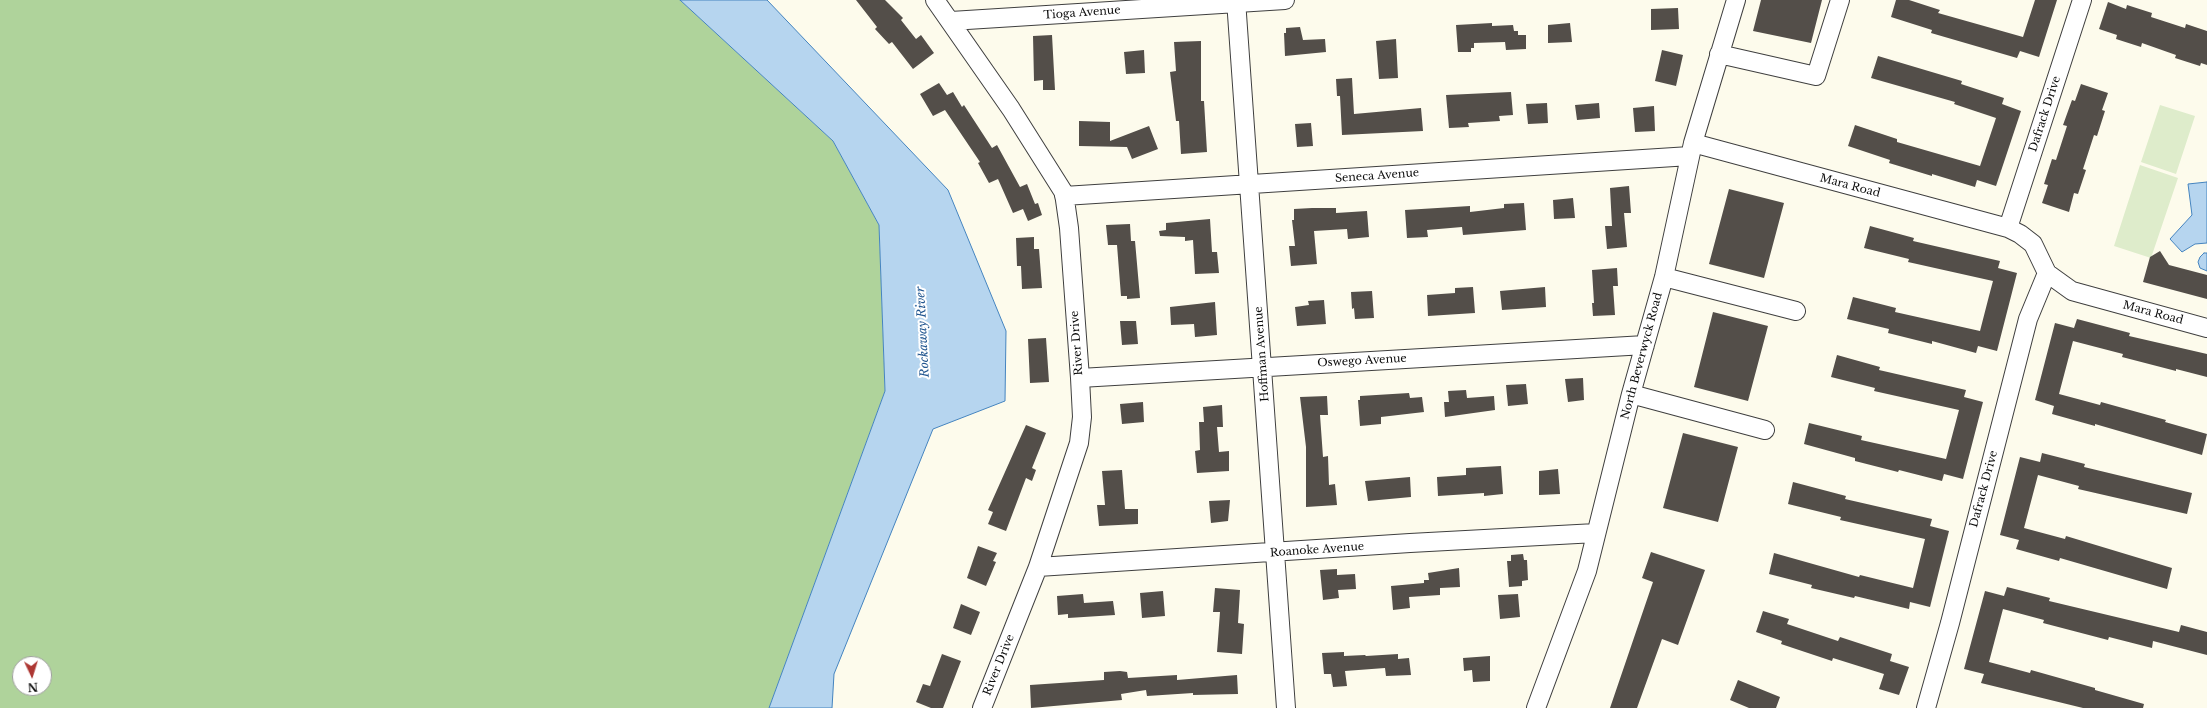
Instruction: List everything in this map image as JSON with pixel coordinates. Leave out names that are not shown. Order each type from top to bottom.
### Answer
[{"type":"street","name":"River Drive","points":[[936,0],[1012,109],[1064,196],[1069,228],[1080,378],[1082,417],[1079,443],[1038,567],[982,708]]},
{"type":"street","name":"Tioga Avenue","points":[[951,21],[1285,0]]},
{"type":"street","name":"North Beverwyck Road","points":[[1536,708],[1554,663],[1586,571],[1631,394],[1664,277],[1691,149],[1736,0]]},
{"type":"street","points":[[1719,54],[1816,76],[1840,0]]},
{"type":"street","name":"Dafrack Drive","points":[[2008,228],[2082,0]]},
{"type":"street","name":"Hoffman Avenue","points":[[1236,2],[1277,553],[1286,708]]},
{"type":"street","name":"Mara Road","points":[[1691,149],[2008,228],[2020,234],[2033,244],[2043,267],[2072,291],[2207,328]]},
{"type":"street","name":"Seneca Avenue","points":[[1064,196],[1249,184],[1691,149]]},
{"type":"street","name":"Dafrack Drive","points":[[1926,708],[1937,673],[2028,319],[2043,267]]},
{"type":"street","points":[[1664,277],[1796,311]]},
{"type":"street","name":"Oswego Avenue","points":[[1080,378],[1645,345]]},
{"type":"street","points":[[1631,394],[1765,430]]},
{"type":"street","name":"Roanoke Avenue","points":[[1038,567],[1277,553],[1410,543],[1596,533]]},
{"type":"green space","points":[[0,0],[680,0],[833,141],[879,225],[885,391],[769,708],[0,708]]},
{"type":"green space","points":[[2160,105],[2195,116],[2176,174],[2141,162]]},
{"type":"green space","points":[[2140,165],[2178,178],[2151,258],[2114,246]]},
{"type":"water","name":"Rockaway River","points":[[680,0],[767,0],[948,190],[1006,331],[1005,401],[933,429],[834,674],[832,708],[769,708],[885,391],[879,225],[833,141]]},
{"type":"water","points":[[2207,182],[2207,243],[2195,244],[2182,252],[2170,239],[2192,215],[2188,184]]},
{"type":"water","points":[[2204,253],[2207,253],[2207,271],[2200,268],[2198,262]]},
{"type":"building","points":[[856,0],[885,0],[903,18],[901,20],[916,39],[921,35],[934,53],[913,69],[892,42],[889,44],[875,29],[877,27]]},
{"type":"building","points":[[1761,0],[1822,0],[1811,43],[1753,31]]},
{"type":"building","points":[[1896,0],[1909,0],[1940,10],[1938,13],[2023,37],[2035,0],[2057,0],[2039,57],[2020,51],[2017,58],[1931,33],[1932,30],[1891,17]]},
{"type":"building","points":[[2108,2],[2126,9],[2127,5],[2152,13],[2151,17],[2185,28],[2186,24],[2207,31],[2207,65],[2201,63],[2200,66],[2175,58],[2176,55],[2142,43],[2141,47],[2116,39],[2117,35],[2099,29]]},
{"type":"building","points":[[1678,8],[1679,29],[1651,30],[1651,9]]},
{"type":"building","points":[[1492,23],[1492,26],[1513,25],[1514,31],[1518,31],[1518,35],[1526,35],[1526,49],[1506,50],[1505,42],[1474,43],[1474,48],[1471,48],[1471,52],[1458,52],[1456,25]]},
{"type":"building","points":[[1570,23],[1572,42],[1548,43],[1548,25]]},
{"type":"building","points":[[1300,27],[1303,40],[1325,39],[1326,52],[1285,56],[1284,33],[1286,33],[1286,28]]},
{"type":"building","points":[[1052,35],[1055,90],[1043,90],[1043,80],[1034,81],[1033,36]]},
{"type":"building","points":[[1396,39],[1398,78],[1379,79],[1376,41]]},
{"type":"building","points":[[1201,41],[1201,101],[1204,101],[1207,152],[1181,154],[1179,121],[1176,121],[1170,72],[1176,71],[1174,42]]},
{"type":"building","points":[[1144,50],[1145,73],[1126,74],[1124,52]]},
{"type":"building","points":[[1662,50],[1683,55],[1676,86],[1655,81]]},
{"type":"building","points":[[1878,56],[1962,81],[1961,84],[2004,98],[2002,104],[2021,111],[1996,186],[1977,180],[1975,187],[1932,174],[1932,176],[1889,163],[1890,160],[1848,146],[1855,125],[1897,139],[1897,142],[1980,166],[1996,118],[1954,104],[1955,102],[1871,78]]},
{"type":"building","points":[[1352,78],[1354,114],[1421,108],[1423,131],[1342,135],[1340,96],[1337,96],[1336,79]]},
{"type":"building","points":[[939,83],[947,95],[953,92],[962,107],[964,105],[992,148],[997,145],[1020,187],[1027,184],[1035,204],[1038,203],[1042,215],[1028,221],[1023,209],[1013,213],[998,179],[989,183],[978,163],[980,162],[945,110],[933,116],[920,94]]},
{"type":"building","points":[[2081,84],[2108,93],[2102,110],[2105,111],[2097,136],[2094,135],[2083,169],[2086,170],[2078,194],[2074,193],[2069,212],[2042,203],[2048,185],[2044,184],[2052,159],[2056,160],[2067,126],[2063,125],[2072,100],[2075,101]]},
{"type":"building","points":[[1511,92],[1513,115],[1499,116],[1500,121],[1468,123],[1469,127],[1449,128],[1446,95]]},
{"type":"building","points":[[1547,103],[1548,123],[1528,124],[1526,104]]},
{"type":"building","points":[[1599,103],[1600,118],[1577,120],[1575,105]]},
{"type":"building","points":[[1654,106],[1655,131],[1635,132],[1633,108]]},
{"type":"building","points":[[1079,121],[1110,122],[1110,141],[1149,126],[1158,149],[1132,159],[1127,147],[1079,146]]},
{"type":"building","points":[[1311,123],[1313,146],[1297,147],[1295,124]]},
{"type":"building","points":[[1629,186],[1631,213],[1624,213],[1627,247],[1607,249],[1605,226],[1612,226],[1610,188]]},
{"type":"building","points":[[1729,189],[1784,203],[1764,278],[1709,264]]},
{"type":"building","points":[[1573,198],[1575,218],[1554,219],[1553,200]]},
{"type":"building","points":[[1524,203],[1526,230],[1463,235],[1462,227],[1427,230],[1428,237],[1407,238],[1405,210],[1470,206],[1470,212],[1504,208],[1504,204]]},
{"type":"building","points":[[1336,208],[1336,213],[1367,211],[1369,237],[1348,239],[1347,229],[1314,231],[1317,264],[1291,266],[1289,246],[1295,246],[1292,220],[1294,220],[1294,209]]},
{"type":"building","points":[[1210,219],[1212,252],[1217,252],[1219,273],[1195,274],[1193,240],[1185,241],[1185,237],[1160,236],[1159,231],[1166,230],[1166,223]]},
{"type":"building","points":[[1130,224],[1131,241],[1135,241],[1140,298],[1127,299],[1127,296],[1121,296],[1117,245],[1108,245],[1106,225]]},
{"type":"building","points":[[1870,226],[1914,238],[1913,241],[2000,261],[1998,268],[2017,273],[1997,351],[1978,346],[1976,353],[1932,341],[1932,344],[1888,333],[1889,329],[1847,319],[1853,297],[1896,308],[1895,312],[1980,331],[1993,281],[1908,262],[1909,259],[1864,248]]},
{"type":"building","points":[[1034,237],[1034,249],[1039,249],[1042,288],[1022,289],[1021,266],[1017,266],[1016,238]]},
{"type":"building","points":[[2160,251],[2169,265],[2207,275],[2207,299],[2143,282],[2150,257]]},
{"type":"building","points":[[1617,268],[1618,286],[1613,286],[1615,315],[1593,316],[1592,303],[1594,303],[1592,270]]},
{"type":"building","points":[[1473,287],[1475,313],[1428,316],[1427,295],[1455,293],[1455,288]]},
{"type":"building","points":[[1545,287],[1546,307],[1502,310],[1500,291]]},
{"type":"building","points":[[1372,291],[1374,318],[1355,319],[1354,308],[1352,309],[1351,292]]},
{"type":"building","points":[[1324,300],[1326,324],[1297,326],[1295,307],[1309,305],[1308,301]]},
{"type":"building","points":[[1215,302],[1217,335],[1195,337],[1194,324],[1171,325],[1170,307]]},
{"type":"building","points":[[1713,312],[1768,326],[1748,401],[1694,387]]},
{"type":"building","points":[[2077,319],[2130,333],[2129,336],[2207,354],[2207,377],[2176,369],[2176,371],[2122,357],[2123,354],[2073,341],[2059,394],[2100,405],[2101,402],[2166,420],[2165,422],[2207,434],[2202,455],[2095,424],[2095,426],[2052,414],[2054,406],[2035,400],[2055,323],[2074,328]]},
{"type":"building","points":[[1120,321],[1136,321],[1138,344],[1122,345]]},
{"type":"building","points":[[1046,338],[1049,382],[1030,383],[1028,339]]},
{"type":"building","points":[[1837,355],[1880,367],[1879,370],[1966,390],[1964,397],[1983,402],[1963,479],[1944,474],[1942,481],[1899,470],[1898,472],[1855,461],[1855,458],[1804,444],[1809,423],[1862,436],[1861,440],[1946,459],[1959,410],[1874,391],[1875,388],[1831,377]]},
{"type":"building","points":[[1583,378],[1584,400],[1568,402],[1565,379]]},
{"type":"building","points":[[1526,384],[1528,404],[1508,406],[1506,385]]},
{"type":"building","points":[[1466,390],[1467,398],[1494,396],[1495,410],[1445,417],[1444,402],[1449,402],[1448,391]]},
{"type":"building","points":[[1409,393],[1410,398],[1422,397],[1424,412],[1381,417],[1381,424],[1360,426],[1358,400],[1360,400],[1360,396]]},
{"type":"building","points":[[1327,396],[1328,415],[1320,415],[1323,457],[1328,456],[1329,485],[1335,484],[1337,505],[1306,507],[1306,447],[1300,397]]},
{"type":"building","points":[[1143,402],[1144,422],[1122,424],[1120,404]]},
{"type":"building","points":[[1222,405],[1223,427],[1217,427],[1219,452],[1229,451],[1229,471],[1197,473],[1195,451],[1200,450],[1199,422],[1204,422],[1203,407]]},
{"type":"building","points":[[1026,425],[1046,433],[1032,468],[1036,470],[1032,481],[1026,478],[1006,531],[988,524],[993,512],[988,510]]},
{"type":"building","points":[[1683,433],[1738,447],[1718,522],[1663,508]]},
{"type":"building","points":[[2042,453],[2085,464],[2084,467],[2192,493],[2187,514],[2078,489],[2079,486],[2038,475],[2024,528],[2065,539],[2066,536],[2172,568],[2167,589],[2060,558],[2059,561],[2016,549],[2019,540],[2000,535],[2020,457],[2040,462]]},
{"type":"building","points":[[1501,466],[1503,494],[1484,496],[1484,493],[1438,496],[1437,477],[1466,475],[1466,468]]},
{"type":"building","points":[[1558,469],[1560,494],[1539,495],[1539,471]]},
{"type":"building","points":[[1122,470],[1125,509],[1138,509],[1138,524],[1099,526],[1097,505],[1105,505],[1102,471]]},
{"type":"building","points":[[1410,477],[1411,497],[1368,501],[1365,481]]},
{"type":"building","points":[[1793,482],[1846,496],[1845,499],[1932,519],[1930,526],[1949,531],[1930,607],[1910,602],[1909,609],[1855,596],[1854,598],[1811,588],[1812,585],[1769,574],[1774,553],[1859,577],[1860,575],[1913,588],[1925,539],[1840,520],[1841,517],[1788,504]]},
{"type":"building","points":[[1230,500],[1228,521],[1211,523],[1209,501]]},
{"type":"building","points":[[978,546],[997,553],[993,561],[996,562],[986,586],[967,578]]},
{"type":"building","points":[[1651,552],[1705,570],[1678,645],[1662,639],[1637,708],[1610,708],[1653,582],[1642,578]]},
{"type":"building","points":[[1523,554],[1524,560],[1527,560],[1528,580],[1522,581],[1522,586],[1509,587],[1507,561],[1511,561],[1511,555]]},
{"type":"building","points":[[1459,568],[1460,587],[1440,588],[1440,595],[1409,597],[1410,608],[1393,610],[1391,586],[1424,583],[1424,580],[1429,580],[1428,573]]},
{"type":"building","points":[[1337,569],[1337,575],[1355,574],[1356,589],[1338,590],[1339,598],[1323,600],[1320,570]]},
{"type":"building","points":[[2007,587],[2050,598],[2049,601],[2179,632],[2181,625],[2207,632],[2207,655],[2153,641],[2152,648],[2109,637],[2108,640],[2043,623],[2044,620],[2003,609],[1989,662],[2030,673],[2031,670],[2095,688],[2095,690],[2144,704],[2143,708],[2083,708],[1981,683],[1984,674],[1964,669],[1985,591],[2004,596]]},
{"type":"building","points":[[1215,588],[1240,590],[1238,623],[1244,624],[1242,654],[1217,652],[1220,612],[1213,612]]},
{"type":"building","points":[[1163,591],[1165,616],[1142,618],[1140,593]]},
{"type":"building","points":[[1083,594],[1084,603],[1113,601],[1115,615],[1068,618],[1068,614],[1058,615],[1057,596]]},
{"type":"building","points":[[1518,594],[1520,617],[1500,619],[1498,595]]},
{"type":"building","points":[[961,604],[980,612],[971,635],[953,628]]},
{"type":"building","points":[[1763,611],[1789,619],[1787,624],[1838,641],[1840,637],[1892,654],[1890,661],[1909,667],[1899,695],[1879,689],[1884,674],[1833,658],[1832,661],[1781,644],[1782,641],[1756,632]]},
{"type":"building","points":[[1344,652],[1344,656],[1398,654],[1398,659],[1409,658],[1411,675],[1386,676],[1385,668],[1345,671],[1347,686],[1333,687],[1331,674],[1324,674],[1322,653]]},
{"type":"building","points":[[942,654],[961,661],[943,708],[931,708],[916,702],[923,684],[930,686]]},
{"type":"building","points":[[1490,656],[1490,681],[1473,682],[1472,670],[1464,671],[1463,658]]},
{"type":"building","points":[[1104,672],[1127,672],[1128,678],[1177,675],[1177,680],[1237,675],[1238,694],[1193,695],[1193,693],[1147,696],[1146,690],[1121,694],[1122,700],[1031,708],[1030,685],[1104,680]]},
{"type":"building","points":[[1738,680],[1780,697],[1776,708],[1749,708],[1730,700]]}]
